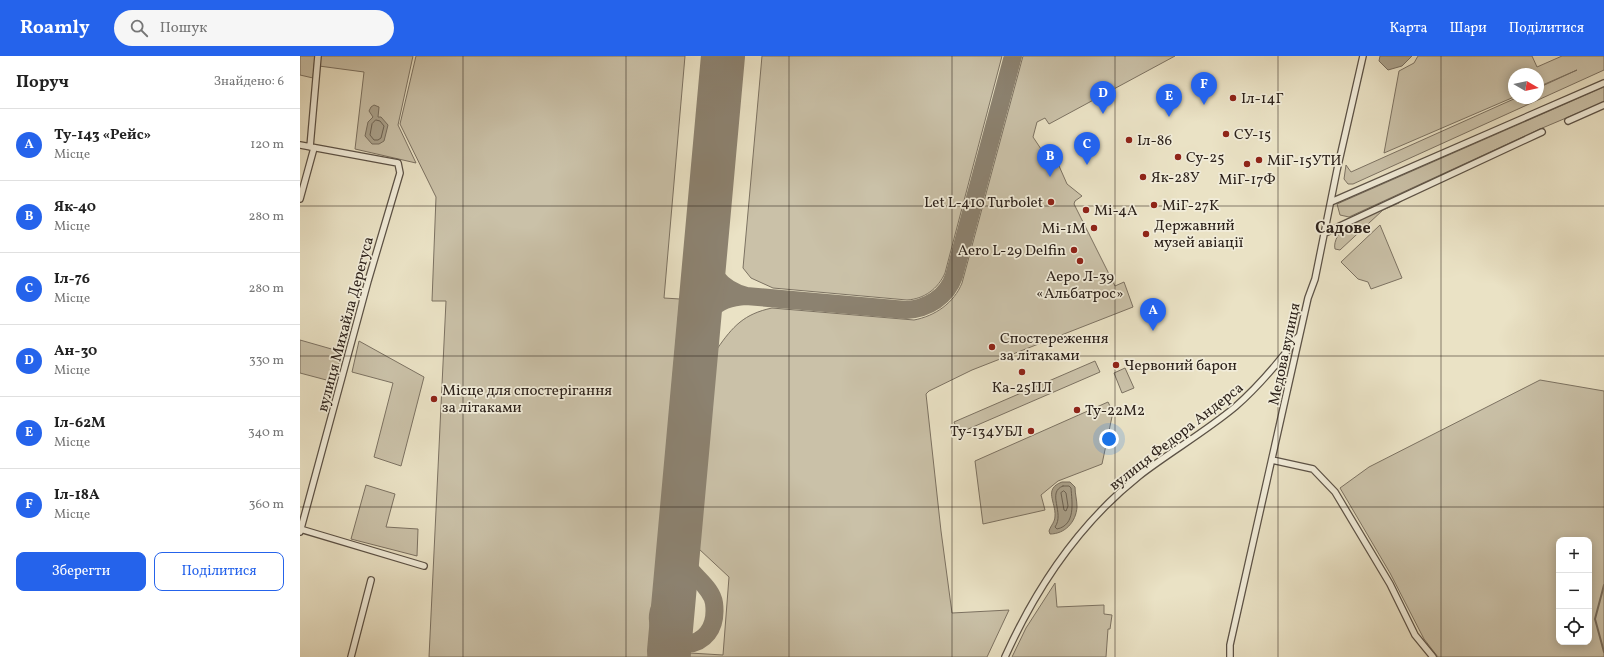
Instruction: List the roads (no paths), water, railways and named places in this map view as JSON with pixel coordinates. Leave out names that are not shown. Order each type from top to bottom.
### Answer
[{"type":"street","points":[[300,199],[312,147],[318,56]]},
{"type":"street","name":"Медова вулиця","points":[[1230,657],[1230,645],[1308,298],[1315,279],[1363,56]]},
{"type":"street","points":[[1331,202],[1604,83]]},
{"type":"street","points":[[1568,121],[1604,105]]},
{"type":"street","points":[[1325,233],[1542,132]]},
{"type":"street","points":[[300,145],[312,147]]},
{"type":"street","name":"вулиця Михайла Дерегуса","points":[[300,530],[368,282],[400,173],[398,163],[312,147]]},
{"type":"street","name":"вулиця Федора Андерса","points":[[1004,657],[1017,629],[1035,598],[1058,563],[1081,533],[1106,506],[1139,476],[1196,437],[1234,408],[1254,390],[1280,361],[1300,335]]},
{"type":"street","points":[[1272,460],[1313,469],[1335,492],[1390,584],[1415,635],[1433,657]]},
{"type":"street","points":[[300,530],[424,566]]},
{"type":"street","points":[[351,657],[371,580]]},
{"type":"water","points":[[1380,56],[1412,56],[1402,66],[1388,70],[1379,61]]},
{"type":"water","points":[[374,105],[379,107],[378,117],[381,117],[388,125],[384,141],[379,144],[372,144],[365,136],[368,122],[373,117],[369,111]]},
{"type":"water","points":[[1062,482],[1070,482],[1075,487],[1077,504],[1076,512],[1069,526],[1060,532],[1050,534],[1049,531],[1055,516],[1052,492],[1056,485]]},
{"type":"waterway","points":[[1604,585],[1595,619],[1604,652]]},
{"type":"place","name":"Іл-14Г","points":[[1233,98]]},
{"type":"place","name":"Іл-18А","points":[[1204,105]]},
{"type":"place","name":"Ан-30","points":[[1103,114]]},
{"type":"place","name":"Іл-62М","points":[[1169,117]]},
{"type":"place","name":"СУ-15","points":[[1226,134]]},
{"type":"place","name":"Іл-86","points":[[1129,140]]},
{"type":"place","name":"Су-25","points":[[1178,157]]},
{"type":"place","name":"МіГ-15УТИ","points":[[1259,160]]},
{"type":"place","name":"МіГ-17Ф","points":[[1247,164]]},
{"type":"place","name":"Іл-76","points":[[1087,165]]},
{"type":"place","name":"Як-40","points":[[1050,177]]},
{"type":"place","name":"Як-28У","points":[[1143,177]]},
{"type":"place","name":"Let L-410 Turbolet","points":[[1051,202]]},
{"type":"place","name":"МіГ-27K","points":[[1154,205]]},
{"type":"place","name":"Мі-4А","points":[[1086,210]]},
{"type":"place","name":"Мі-1М","points":[[1094,228]]},
{"type":"place","name":"Державний музей авіації","points":[[1146,234]]},
{"type":"place","name":"Aero L-29 Delfin","points":[[1074,250]]},
{"type":"place","name":"Аеро Л-39 «Альбатрос»","points":[[1080,261]]},
{"type":"place","name":"Ту-143 «Рейс»","points":[[1153,331]]},
{"type":"place","name":"Спостереження за літаками","points":[[992,347]]},
{"type":"place","name":"Червоний барон","points":[[1116,365]]},
{"type":"place","name":"Ка-25ПЛ","points":[[1022,372]]},
{"type":"place","name":"Місце для спостерігання за літаками","points":[[434,399]]},
{"type":"place","name":"Ту-22М2","points":[[1077,410]]},
{"type":"place","name":"Ту-134УБЛ","points":[[1031,431]]},
{"type":"district","name":"Садове","points":[[1343,227]]}]
